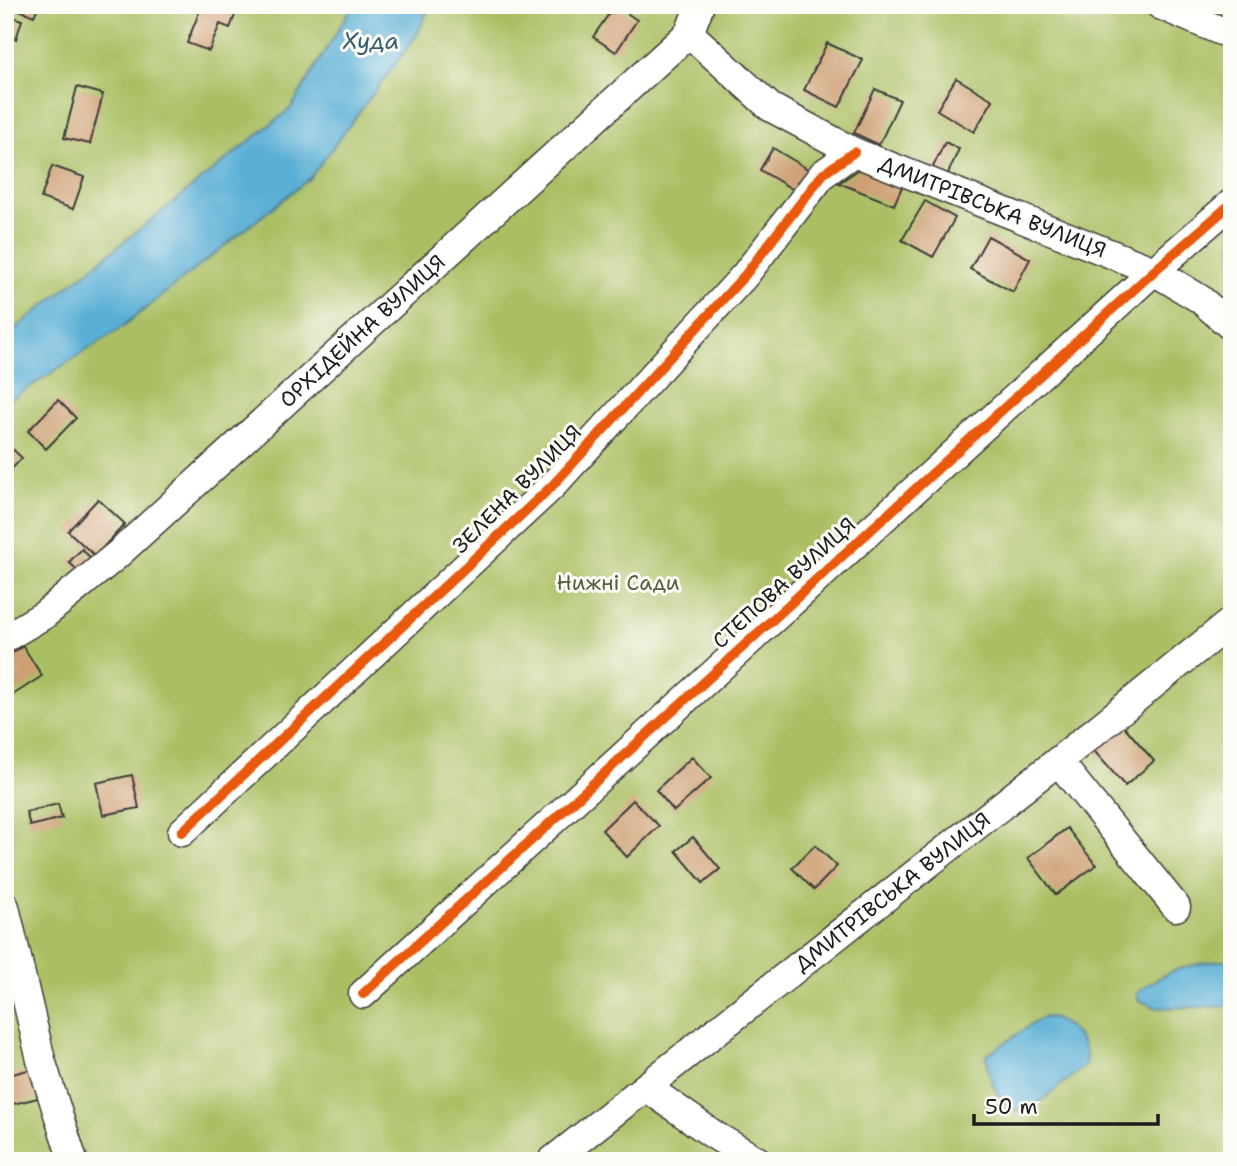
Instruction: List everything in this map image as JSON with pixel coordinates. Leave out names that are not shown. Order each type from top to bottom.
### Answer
[{"type":"street","name":"ОРХІДЕЙНА ВУЛИЦЯ","points":[[5,638],[44,615],[117,555],[690,33],[700,5]]},
{"type":"street","points":[[1160,5],[1221,31],[1232,33]]},
{"type":"street","name":"ДМИТРІВСЬКА ВУЛИЦЯ","points":[[690,33],[770,107],[854,152],[1154,271],[1200,299],[1232,327]]},
{"type":"street","name":"ЗЕЛЕНА ВУЛИЦЯ","points":[[182,832],[552,486],[745,275],[823,174],[854,152]]},
{"type":"street","name":"СТЕПОВА ВУЛИЦЯ","points":[[363,994],[1232,202]]},
{"type":"street","name":"ДМИТРІВСЬКА ВУЛИЦЯ","points":[[552,1161],[1232,621]]},
{"type":"street","points":[[1058,761],[1176,906]]},
{"type":"street","points":[[5,907],[41,1060],[73,1161]]},
{"type":"street","points":[[646,1087],[714,1135],[758,1161]]},
{"type":"green space","name":"Нижні Сади","points":[[5,5],[1232,5],[1232,1161],[5,1161]]},
{"type":"water","name":"Худа","points":[[353,5],[430,5],[417,35],[310,178],[121,328],[5,403],[5,337],[291,108]]},
{"type":"water","points":[[1232,960],[1232,1006],[1158,1008],[1138,1000],[1138,992],[1171,972],[1194,965]]},
{"type":"water","points":[[1048,1017],[1071,1029],[1077,1036],[1085,1051],[1084,1067],[1029,1110],[1019,1110],[1003,1101],[998,1093],[990,1074],[987,1055],[1041,1018]]},
{"type":"building","points":[[7,5],[39,5],[34,16]]},
{"type":"building","points":[[202,5],[239,5],[230,28],[220,24],[209,51],[187,43]]},
{"type":"building","points":[[615,5],[637,20],[616,52],[593,37]]},
{"type":"building","points":[[5,15],[22,20],[16,39],[5,36]]},
{"type":"building","points":[[827,43],[863,60],[839,107],[804,90]]},
{"type":"building","points":[[956,78],[993,100],[974,132],[937,110]]},
{"type":"building","points":[[77,87],[103,94],[90,144],[64,138]]},
{"type":"building","points":[[875,89],[900,100],[879,145],[854,133]]},
{"type":"building","points":[[945,142],[959,149],[946,178],[931,171]]},
{"type":"building","points":[[773,148],[811,171],[799,193],[760,170]]},
{"type":"building","points":[[52,166],[84,177],[73,209],[41,198]]},
{"type":"building","points":[[864,166],[904,182],[894,205],[839,183]]},
{"type":"building","points":[[925,201],[955,218],[933,257],[902,240]]},
{"type":"building","points":[[988,236],[1030,259],[1013,292],[970,269]]},
{"type":"building","points":[[58,400],[76,418],[46,449],[28,431]]},
{"type":"building","points":[[5,442],[22,458],[5,476]]},
{"type":"building","points":[[98,499],[125,524],[95,556],[68,531]]},
{"type":"building","points":[[82,549],[98,566],[85,578],[69,562]]},
{"type":"building","points":[[23,646],[42,676],[5,700],[5,658]]},
{"type":"building","points":[[1117,718],[1154,761],[1125,786],[1088,744]]},
{"type":"building","points":[[692,757],[711,778],[674,811],[656,790]]},
{"type":"building","points":[[132,775],[139,808],[103,815],[96,783]]},
{"type":"building","points":[[633,800],[659,826],[627,857],[602,830]]},
{"type":"building","points":[[58,804],[62,818],[30,826],[26,812]]},
{"type":"building","points":[[1067,828],[1096,865],[1056,895],[1028,858]]},
{"type":"building","points":[[693,837],[720,869],[703,883],[676,851]]},
{"type":"building","points":[[815,845],[837,866],[814,890],[792,868]]},
{"type":"building","points":[[35,1068],[42,1097],[5,1106],[5,1076]]},
{"type":"cycle path","points":[[182,832],[552,486],[745,275],[823,174],[854,152]]},
{"type":"cycle path","points":[[363,994],[1154,271],[1232,203]]}]
